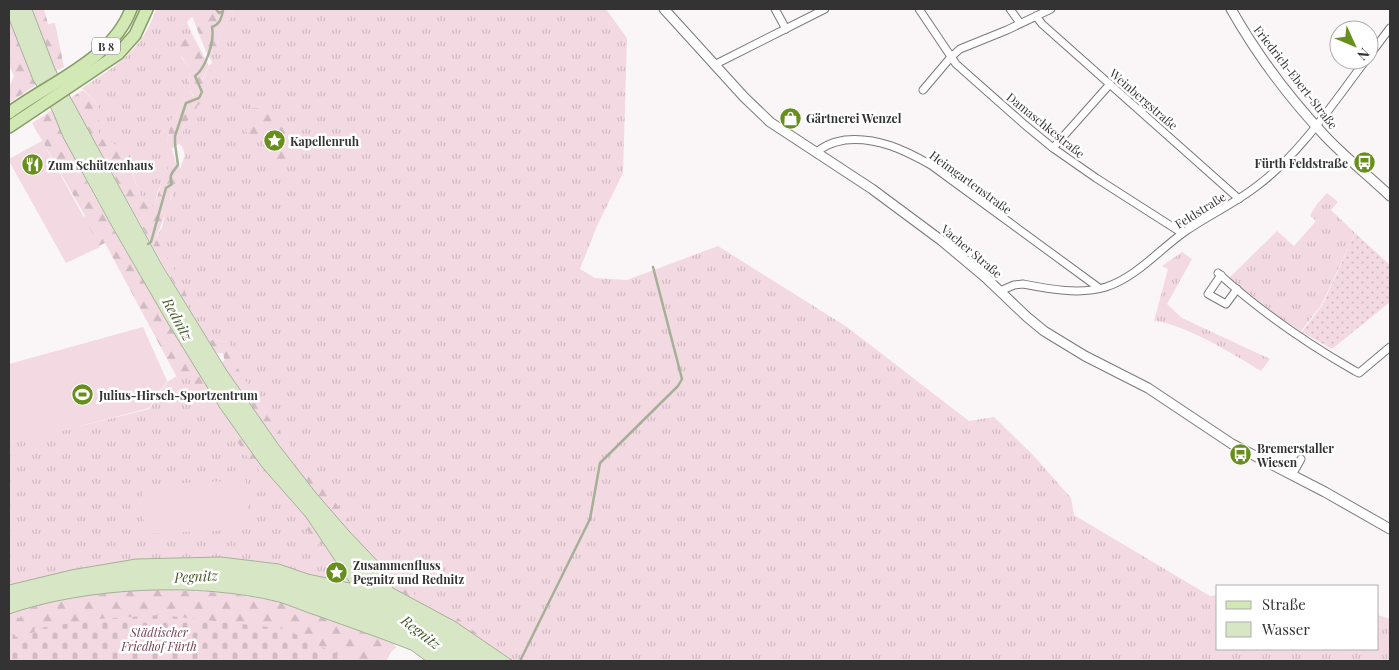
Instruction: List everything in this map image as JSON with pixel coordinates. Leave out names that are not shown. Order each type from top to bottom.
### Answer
[{"type":"main road","name":"B 8","points":[[73,78],[122,28],[131,9]]},
{"type":"main road","name":"B 8","points":[[9,113],[24,109],[73,78],[106,63],[124,48],[139,27],[147,9]]},
{"type":"main road","name":"B 8","points":[[9,127],[24,109]]},
{"type":"street","name":"Vacher Straße","points":[[664,9],[744,97],[770,122],[872,189],[942,241],[1027,317],[1066,345],[1148,388],[1232,444],[1339,499],[1390,529]]},
{"type":"street","points":[[775,9],[786,29]]},
{"type":"street","points":[[714,65],[825,9]]},
{"type":"street","name":"Damaschkestraße","points":[[919,9],[951,57],[975,81],[1053,148],[1182,233]]},
{"type":"street","points":[[1010,9],[1020,23]]},
{"type":"street","points":[[923,90],[960,49],[990,38],[1051,9]]},
{"type":"street","name":"Friedrich-Ebert-Straße","points":[[1231,9],[1271,70],[1327,138],[1390,196]]},
{"type":"street","name":"Weinbergstraße","points":[[1036,16],[1042,24],[1238,199]]},
{"type":"street","points":[[1379,43],[1390,28]]},
{"type":"street","name":"Feldstraße","points":[[1000,291],[1014,285],[1023,284],[1081,291],[1099,288],[1126,277],[1182,233],[1257,186],[1282,164],[1316,125],[1358,70]]},
{"type":"street","points":[[1053,148],[1110,84]]},
{"type":"street","name":"Heimgartenstraße","points":[[816,153],[823,146],[839,141],[856,139],[878,141],[902,149],[931,165],[1099,288]]},
{"type":"street","points":[[1236,289],[1226,304],[1208,294],[1220,274],[1236,289],[1290,331],[1326,355],[1359,373],[1390,347]]},
{"type":"street","points":[[1292,475],[1301,459]]},
{"type":"green space","points":[[32,9],[44,9],[48,24],[55,23],[64,67],[56,71]]},
{"type":"green space","points":[[156,9],[199,9],[187,22],[192,34],[182,34],[181,57],[190,68],[189,90],[194,97],[183,99],[178,112],[171,119],[167,144],[172,149],[176,163],[173,160],[158,191],[154,206],[146,204],[138,191],[133,173],[110,141],[99,136],[99,106],[82,88],[127,56],[144,36]]},
{"type":"green space","points":[[199,9],[235,9],[231,18],[221,28],[217,48],[206,52],[192,16]]},
{"type":"green space","points":[[235,9],[606,9],[627,38],[623,173],[597,226],[580,269],[595,278],[627,280],[718,246],[847,327],[969,421],[994,417],[1033,455],[1071,498],[1074,515],[1210,596],[1216,595],[1216,650],[1379,650],[1379,615],[1390,619],[1390,661],[512,661],[393,588],[278,444],[227,372],[222,362],[232,354],[228,342],[207,339],[187,305],[156,239],[162,227],[167,205],[171,199],[185,155],[182,146],[179,144],[182,140],[182,133],[195,109],[203,78],[212,62],[206,52],[217,47],[221,28],[231,18]]},
{"type":"green space","points":[[9,19],[36,85],[9,103],[9,88],[14,76],[9,65]]},
{"type":"green space","points":[[182,34],[192,34],[209,66],[202,79],[206,84],[208,98],[197,106],[196,114],[184,125],[182,141],[172,149],[167,144],[171,119],[178,112],[183,99],[194,96],[189,90],[190,68],[181,56],[176,43]]},
{"type":"green space","points":[[83,90],[99,106],[99,136],[126,152],[138,191],[146,204],[154,206],[165,173],[173,160],[181,169],[156,239],[181,280],[189,303],[187,305],[71,98]]},
{"type":"green space","points":[[260,108],[300,141],[300,155],[294,161],[283,165],[270,166],[266,140],[246,132],[248,109]]},
{"type":"green space","points":[[52,110],[102,209],[197,368],[186,374],[180,383],[105,243],[66,262],[71,223],[85,216],[32,123]]},
{"type":"green space","points":[[42,141],[100,247],[66,263],[9,161],[9,159]]},
{"type":"green space","points":[[1327,193],[1338,202],[1331,210],[1355,233],[1322,304],[1301,331],[1282,319],[1229,278],[1277,231],[1294,246],[1316,221],[1310,215]]},
{"type":"green space","points":[[1355,233],[1390,265],[1390,302],[1332,349],[1302,332],[1323,304]]},
{"type":"green space","points":[[1182,252],[1192,259],[1167,304],[1182,318],[1270,359],[1261,371],[1223,348],[1194,334],[1166,323],[1154,321],[1168,269],[1162,266]]},
{"type":"green space","name":"Julius-Hirsch-Sportzentrum","points":[[143,327],[167,381],[149,408],[27,440],[9,442],[9,364]]},
{"type":"green space","points":[[207,339],[228,342],[237,367],[258,404],[348,519],[361,538],[358,541],[316,493],[227,372],[223,353],[215,353]]},
{"type":"green space","points":[[195,365],[220,408],[262,467],[306,517],[350,583],[308,574],[279,564],[221,557],[136,559],[71,570],[146,589],[226,593],[279,602],[363,632],[397,647],[387,655],[387,661],[351,661],[9,636],[9,442],[149,409],[167,382]]},
{"type":"green space","points":[[200,375],[220,408],[262,466],[306,517],[323,544],[318,545],[294,511],[245,454],[227,425],[191,395],[195,380]]},
{"type":"green space","points":[[246,480],[248,529],[145,534],[142,485]]},
{"type":"green space","points":[[388,576],[408,582],[416,598],[432,607],[453,614],[485,640],[487,646],[393,589]]},
{"type":"green space","points":[[146,589],[226,593],[279,602],[395,644],[386,661],[9,661],[9,614],[11,613],[14,621],[23,616],[22,610],[81,597]]},
{"type":"green space","name":"Städtischer Friedhof Fürth","points":[[161,615],[285,629],[351,661],[9,661],[9,636],[14,634],[16,637],[35,632],[34,629],[97,619]]},
{"type":"water","points":[[9,9],[32,9],[55,69],[162,265],[227,371],[278,444],[316,493],[386,570],[393,588],[456,622],[513,661],[426,661],[411,650],[279,602],[214,592],[143,590],[108,593],[40,605],[9,614],[9,585],[71,570],[136,559],[221,557],[279,564],[308,574],[350,583],[306,517],[262,467],[220,408],[166,320],[63,137],[52,110],[33,80],[9,19]]},
{"type":"waterway","points":[[148,244],[151,242],[166,188],[172,184],[171,176],[178,165],[175,136],[186,103],[199,98],[202,92],[195,76],[203,67],[209,53],[213,33],[212,27],[218,23],[222,16],[223,11],[219,13],[216,9]]},
{"type":"waterway","points":[[520,661],[590,519],[600,463],[678,386],[682,379],[653,267]]},
{"type":"place","name":"Gärtnerei Wenzel","points":[[790,118]]},
{"type":"place","name":"Kapellenruh","points":[[274,141]]},
{"type":"place","name":"Fürth Feldstraße","points":[[1364,163]]},
{"type":"place","name":"Zum Schützenhaus","points":[[32,165]]},
{"type":"place","name":"Julius-Hirsch-Sportzentrum","points":[[83,395]]},
{"type":"place","name":"Bremerstaller Wiesen","points":[[1241,455]]},
{"type":"place","name":"Zusammenfluss Pegnitz und Rednitz","points":[[337,572]]},
{"type":"water label","name":"Rednitz","points":[[178,319]]},
{"type":"water label","name":"Pegnitz","points":[[196,576]]},
{"type":"water label","name":"Regnitz","points":[[421,632]]}]
